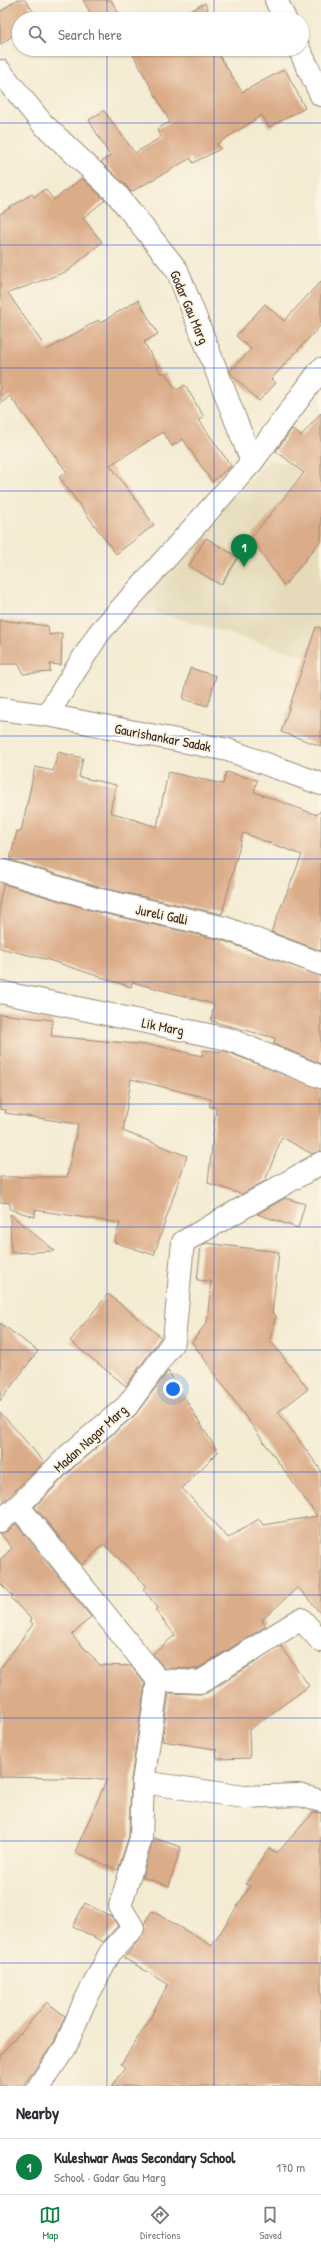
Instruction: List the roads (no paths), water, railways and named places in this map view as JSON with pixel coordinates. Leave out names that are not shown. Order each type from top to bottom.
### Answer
[{"type":"street","points":[[276,0],[282,12]]},
{"type":"street","points":[[302,56],[321,95]]},
{"type":"street","name":"Godar Gau Marg","points":[[0,71],[42,123],[115,192],[177,270],[252,462]]},
{"type":"street","points":[[47,715],[99,634],[252,462],[321,369]]},
{"type":"street","name":"Gaurishankar Sadak","points":[[0,709],[47,715],[228,750],[321,784]]},
{"type":"street","name":"Jureli Galli","points":[[0,870],[96,899],[225,928],[321,964]]},
{"type":"street","name":"Lik Marg","points":[[0,992],[228,1039],[321,1076]]},
{"type":"street","name":"Madan Nagar Marg","points":[[0,1521],[18,1506],[69,1455],[127,1406],[174,1341],[183,1242],[321,1163]]},
{"type":"street","points":[[18,1506],[158,1680],[143,1782],[141,1838],[120,1906],[133,1928],[110,1953],[83,2004],[65,2048],[40,2086]]},
{"type":"street","points":[[158,1680],[200,1682],[301,1619],[321,1641]]},
{"type":"street","points":[[143,1782],[244,1797],[299,1795],[321,1801]]},
{"type":"place","name":"Kuleshwar Awas Secondary School","points":[[244,567]]}]
